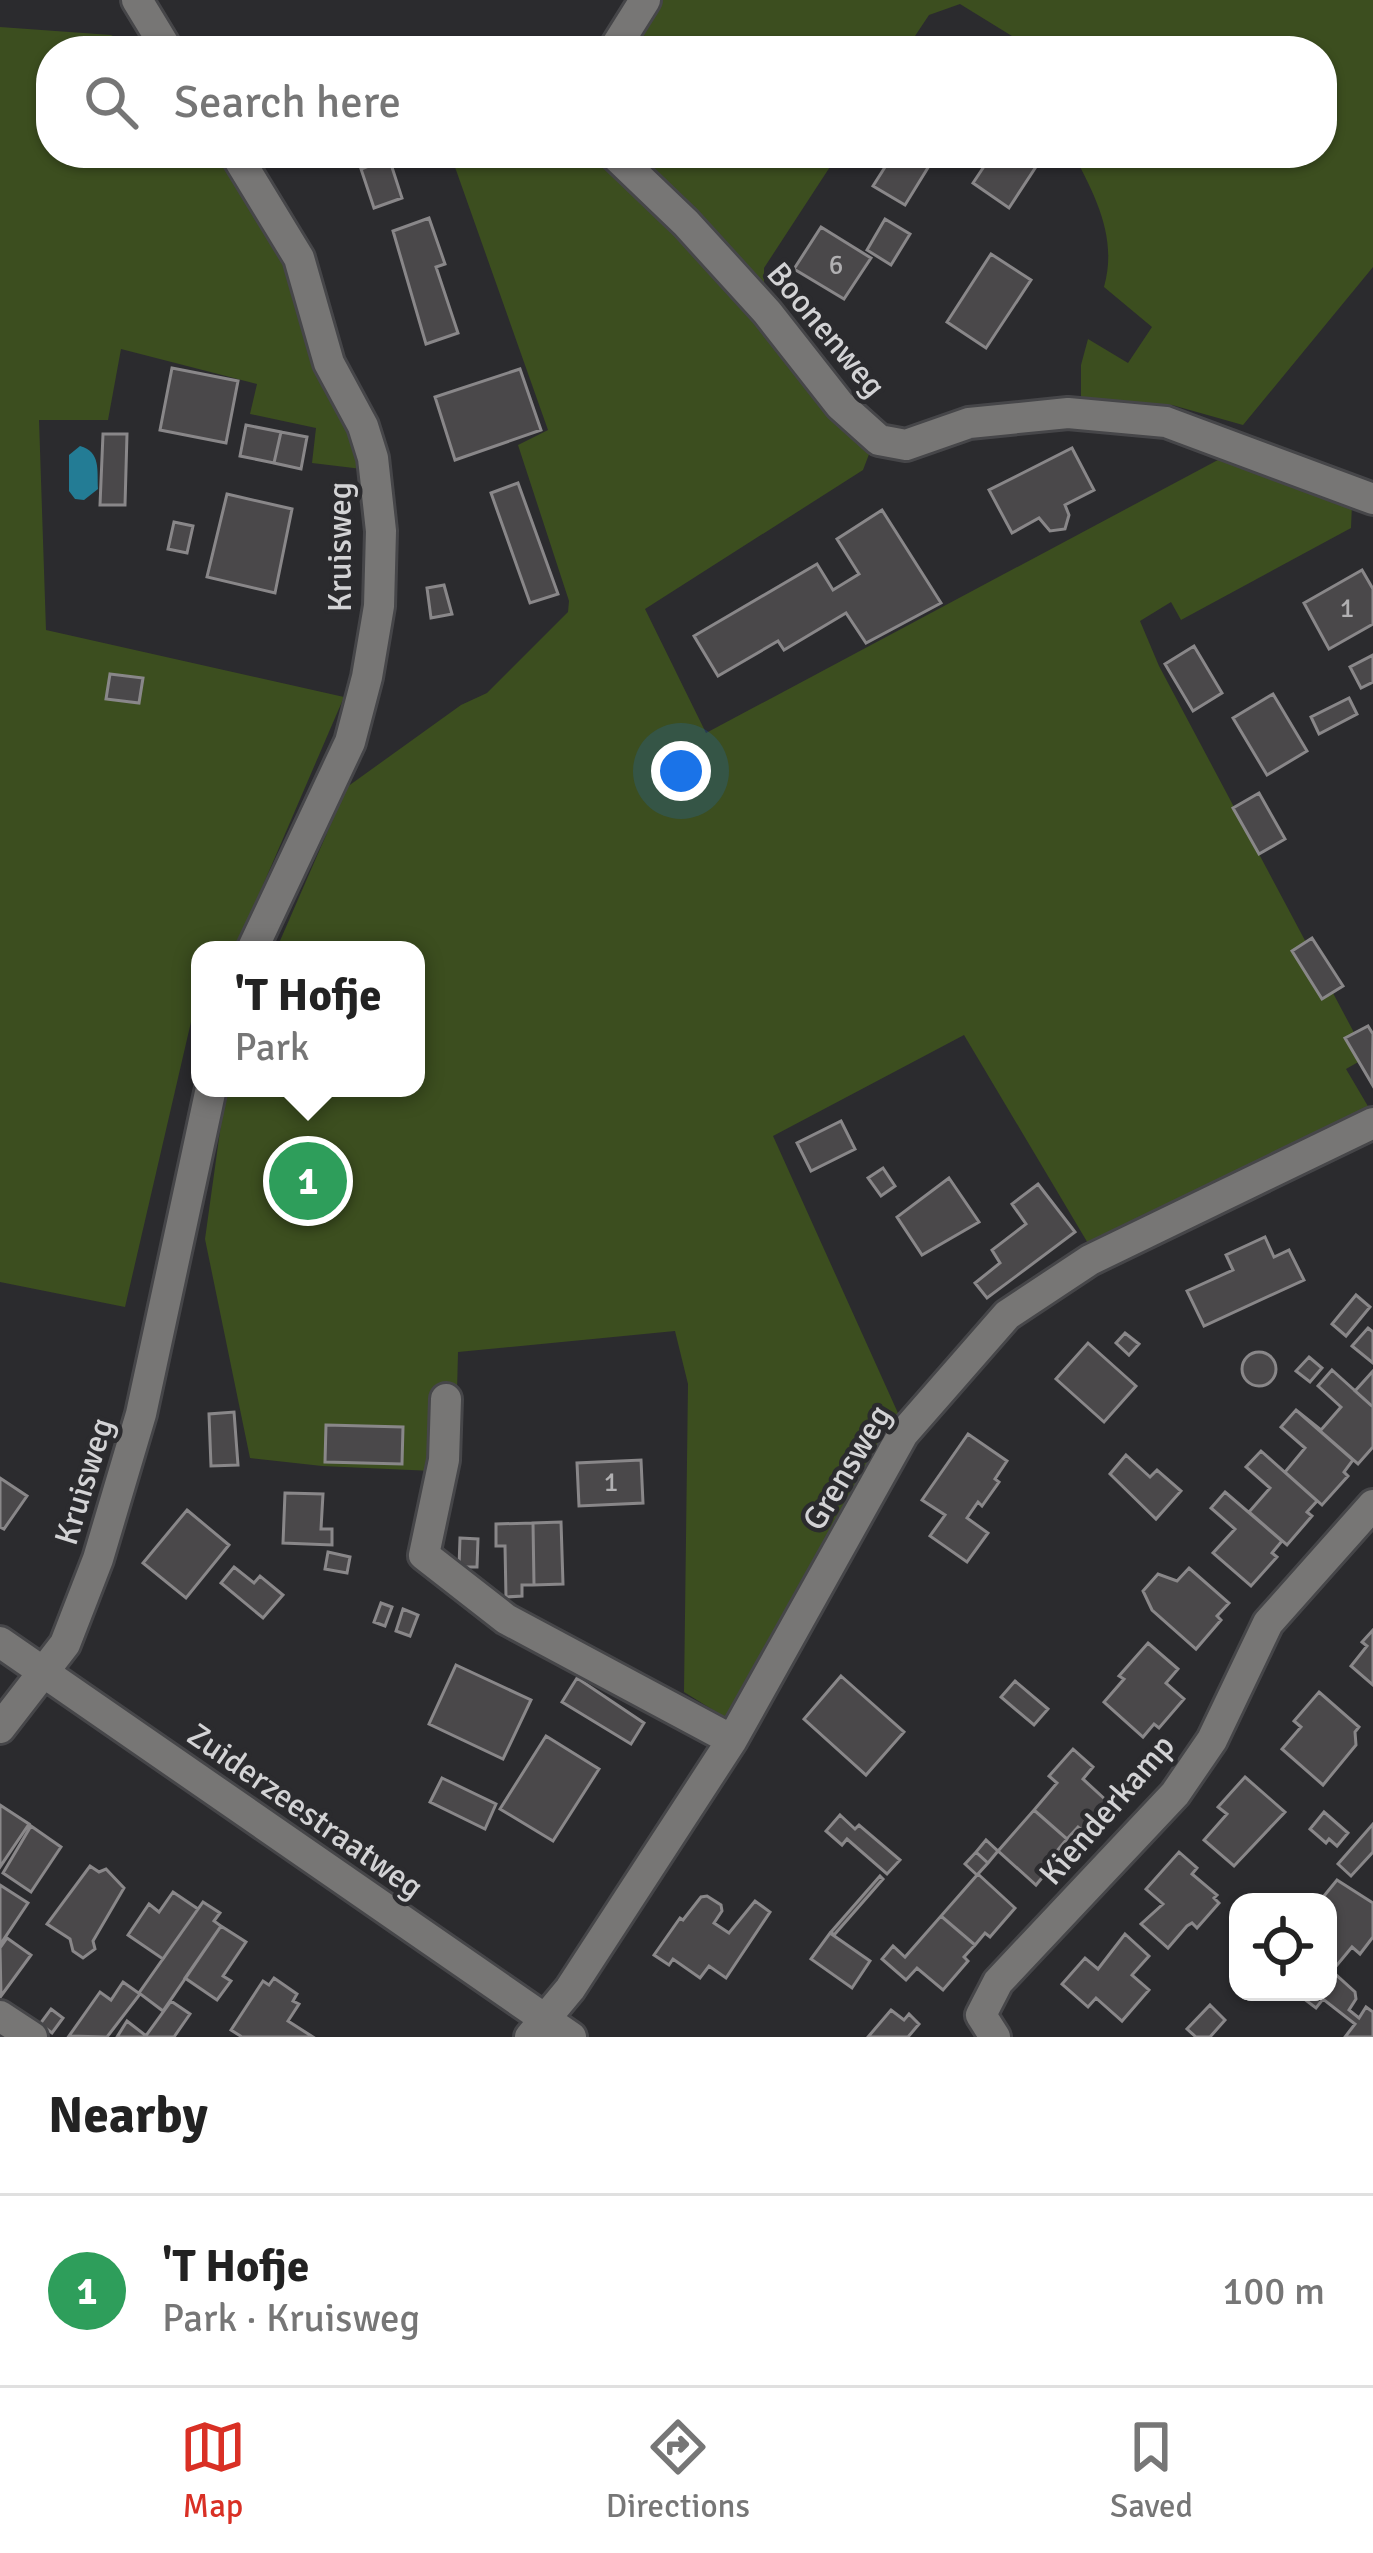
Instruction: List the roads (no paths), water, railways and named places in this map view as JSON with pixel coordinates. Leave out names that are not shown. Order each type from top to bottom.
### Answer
[{"type":"street","points":[[137,0],[159,36]]},
{"type":"street","points":[[622,36],[645,0]]},
{"type":"street","name":"Kruisweg","points":[[244,168],[299,257],[323,346],[363,426],[373,458],[381,517],[379,606],[350,742],[256,941]]},
{"type":"street","name":"Boonenweg","points":[[629,168],[686,223],[791,341],[840,405],[879,440],[906,445],[969,422],[1068,413],[1166,422],[1373,499]]},
{"type":"street","name":"Kruisweg","points":[[0,1728],[65,1644],[98,1559],[141,1414],[209,1097]]},
{"type":"street","name":"Grensweg","points":[[537,2027],[570,1988],[732,1740],[903,1434],[1007,1315],[1090,1260],[1373,1123]]},
{"type":"street","points":[[446,1400],[444,1460],[424,1555],[506,1619],[732,1740]]},
{"type":"street","name":"Kienderkamp","points":[[995,2037],[981,2015],[998,1982],[1175,1794],[1212,1740],[1268,1623],[1373,1505]]},
{"type":"street","name":"Zuiderzeestraatweg","points":[[0,1642],[537,2027],[571,2037]]},
{"type":"street","points":[[0,2016],[32,2037]]},
{"type":"water","points":[[80,446],[95,457],[97,469],[98,489],[84,500],[75,499],[69,491],[69,455]]},
{"type":"place","name":"'T Hofje","points":[[308,1181]]}]
